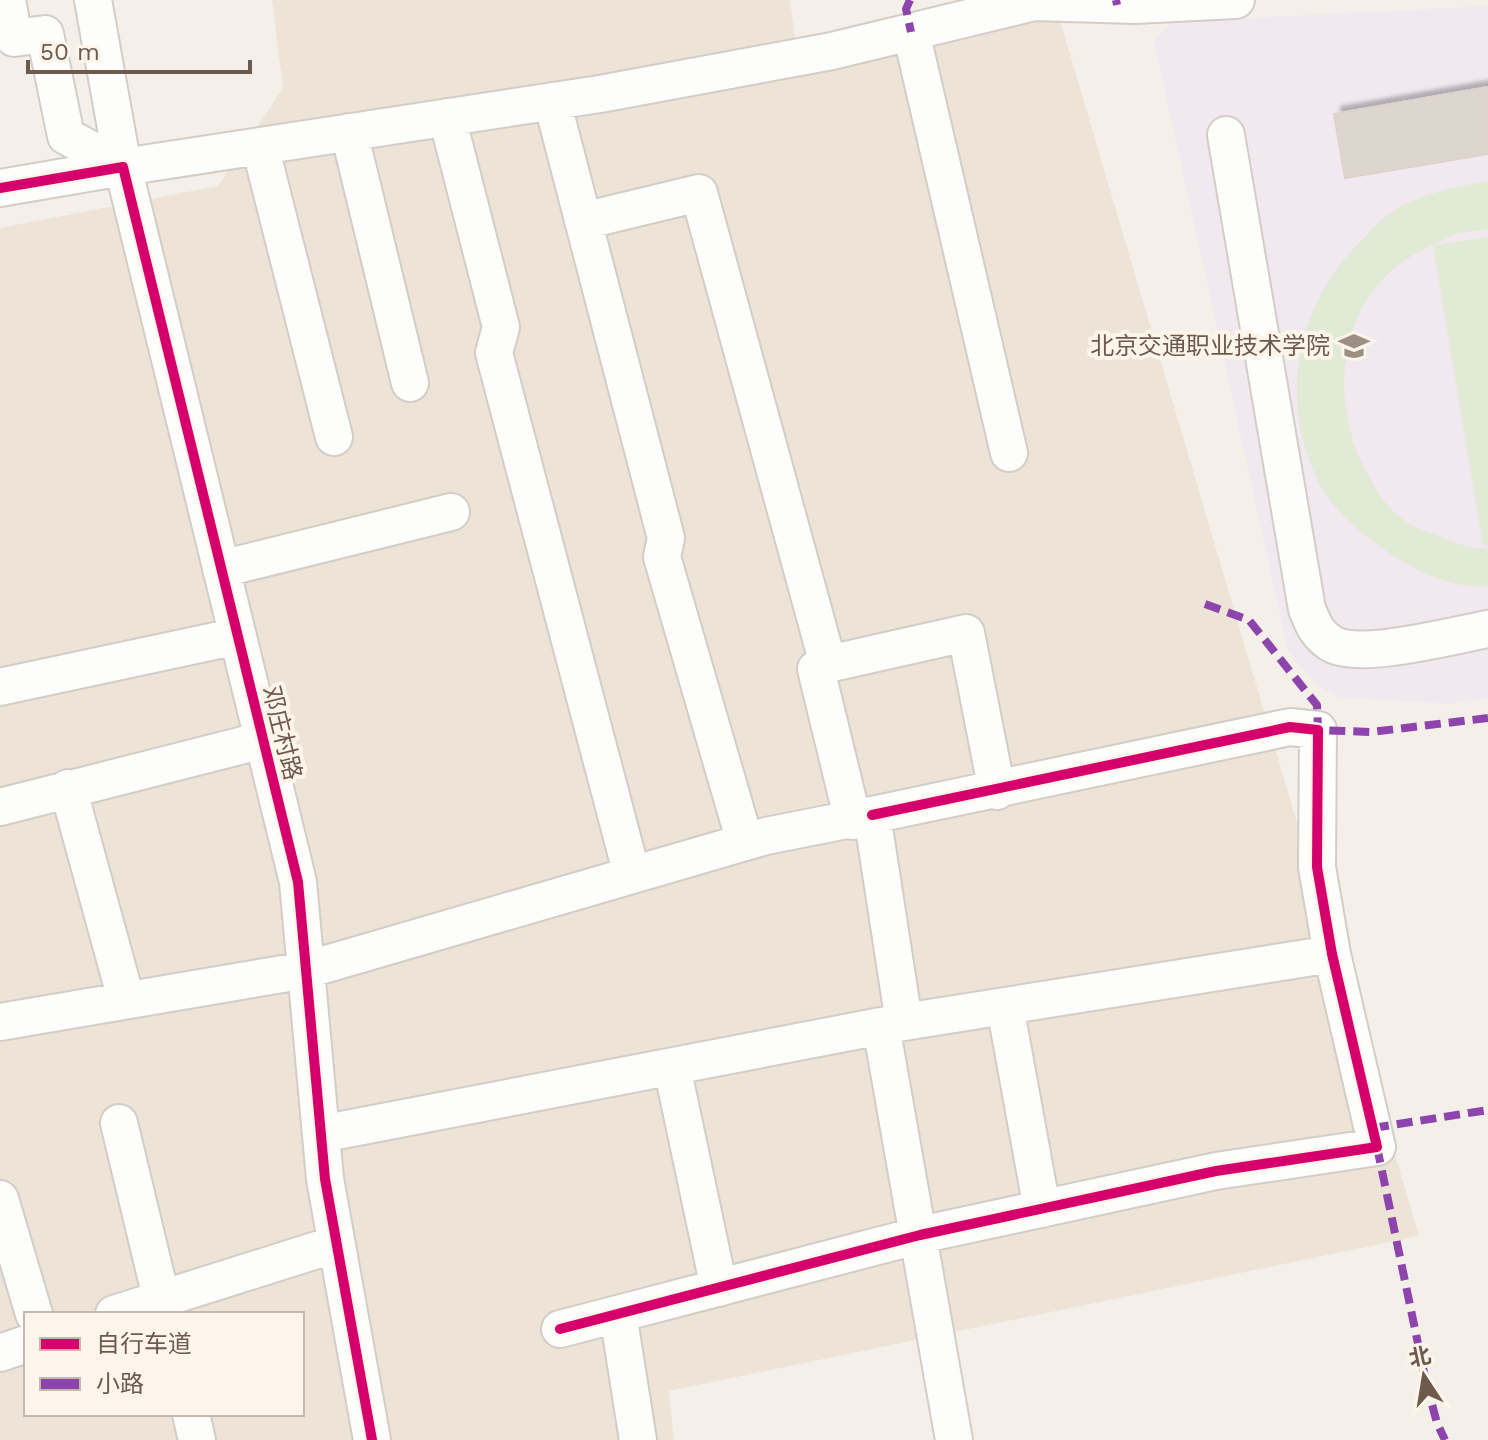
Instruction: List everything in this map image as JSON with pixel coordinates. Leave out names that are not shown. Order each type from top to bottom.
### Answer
[{"type":"street","points":[[7,0],[14,38],[45,34],[66,136],[123,167]]},
{"type":"street","name":"邓庄村路","points":[[93,0],[123,167],[298,882],[321,1134],[336,1244],[372,1440]]},
{"type":"street","points":[[0,188],[552,101],[832,51],[1034,2],[1135,5],[1236,0]]},
{"type":"street","points":[[911,32],[1009,453]]},
{"type":"street","points":[[552,101],[666,538],[662,557],[745,842]]},
{"type":"street","points":[[447,117],[501,327],[494,353],[632,875]]},
{"type":"street","points":[[349,132],[410,383]]},
{"type":"street","points":[[1226,135],[1307,609],[1316,632],[1335,646],[1365,649],[1488,629]]},
{"type":"street","points":[[260,146],[334,437]]},
{"type":"street","points":[[583,221],[699,193],[828,664]]},
{"type":"street","points":[[221,569],[451,512]]},
{"type":"street","points":[[954,1440],[920,1235],[862,818],[816,669],[966,633],[997,791]]},
{"type":"street","points":[[0,687],[238,636]]},
{"type":"street","points":[[0,1022],[306,970],[745,842],[1290,727],[1318,730],[1317,867],[1332,954],[1377,1147],[1216,1171],[920,1235],[560,1329]]},
{"type":"street","points":[[0,807],[263,740]]},
{"type":"street","points":[[68,788],[126,999]]},
{"type":"street","points":[[321,1134],[892,1024],[1332,954]]},
{"type":"street","points":[[1005,1006],[1042,1209]]},
{"type":"street","points":[[672,1067],[719,1288]]},
{"type":"street","points":[[119,1123],[163,1306]]},
{"type":"street","points":[[0,1199],[33,1312]]},
{"type":"street","points":[[126,1312],[163,1306],[336,1244]]},
{"type":"street","points":[[618,1314],[638,1440]]},
{"type":"street","points":[[0,1353],[24,1345]]},
{"type":"street","points":[[191,1416],[197,1440]]},
{"type":"shaded area","points":[[272,0],[790,0],[800,75],[1059,17],[1419,1236],[669,1391],[674,1440],[0,1440],[0,228],[218,186],[283,88]]},
{"type":"shaded area","name":"北京交通职业技术学院","points":[[1488,6],[1488,698],[1448,704],[1338,697],[1317,685],[1288,651],[1154,41],[1172,22]]},
{"type":"green space","points":[[1488,181],[1488,229],[1456,234],[1401,263],[1377,286],[1359,314],[1348,345],[1344,378],[1346,412],[1355,445],[1369,477],[1385,502],[1414,526],[1461,545],[1488,549],[1488,586],[1463,585],[1426,574],[1392,555],[1351,523],[1319,483],[1306,451],[1299,418],[1297,385],[1300,353],[1322,291],[1341,263],[1379,221],[1401,206],[1437,192]]},
{"type":"green space","points":[[1488,237],[1488,545],[1483,546],[1433,245]]},
{"type":"building","points":[[1488,87],[1488,154],[1345,178],[1334,114]]},
{"type":"marked path","points":[[910,0],[906,9],[911,32]]},
{"type":"marked path","points":[[1116,0],[1117,5]]},
{"type":"marked path","points":[[1205,604],[1249,620],[1317,705],[1318,730],[1371,732],[1488,718]]},
{"type":"marked path","points":[[1373,1128],[1488,1110]]},
{"type":"marked path","points":[[1377,1147],[1426,1382],[1445,1440]]},
{"type":"cycle path","points":[[0,188],[123,167],[298,882],[325,1179],[372,1440]]},
{"type":"cycle path","points":[[560,1329],[920,1235],[1216,1171],[1377,1147],[1332,954],[1317,867],[1318,730],[1290,727],[872,815]]},
{"type":"place","name":"北京交通职业技术学院","points":[[1354,346]]}]
